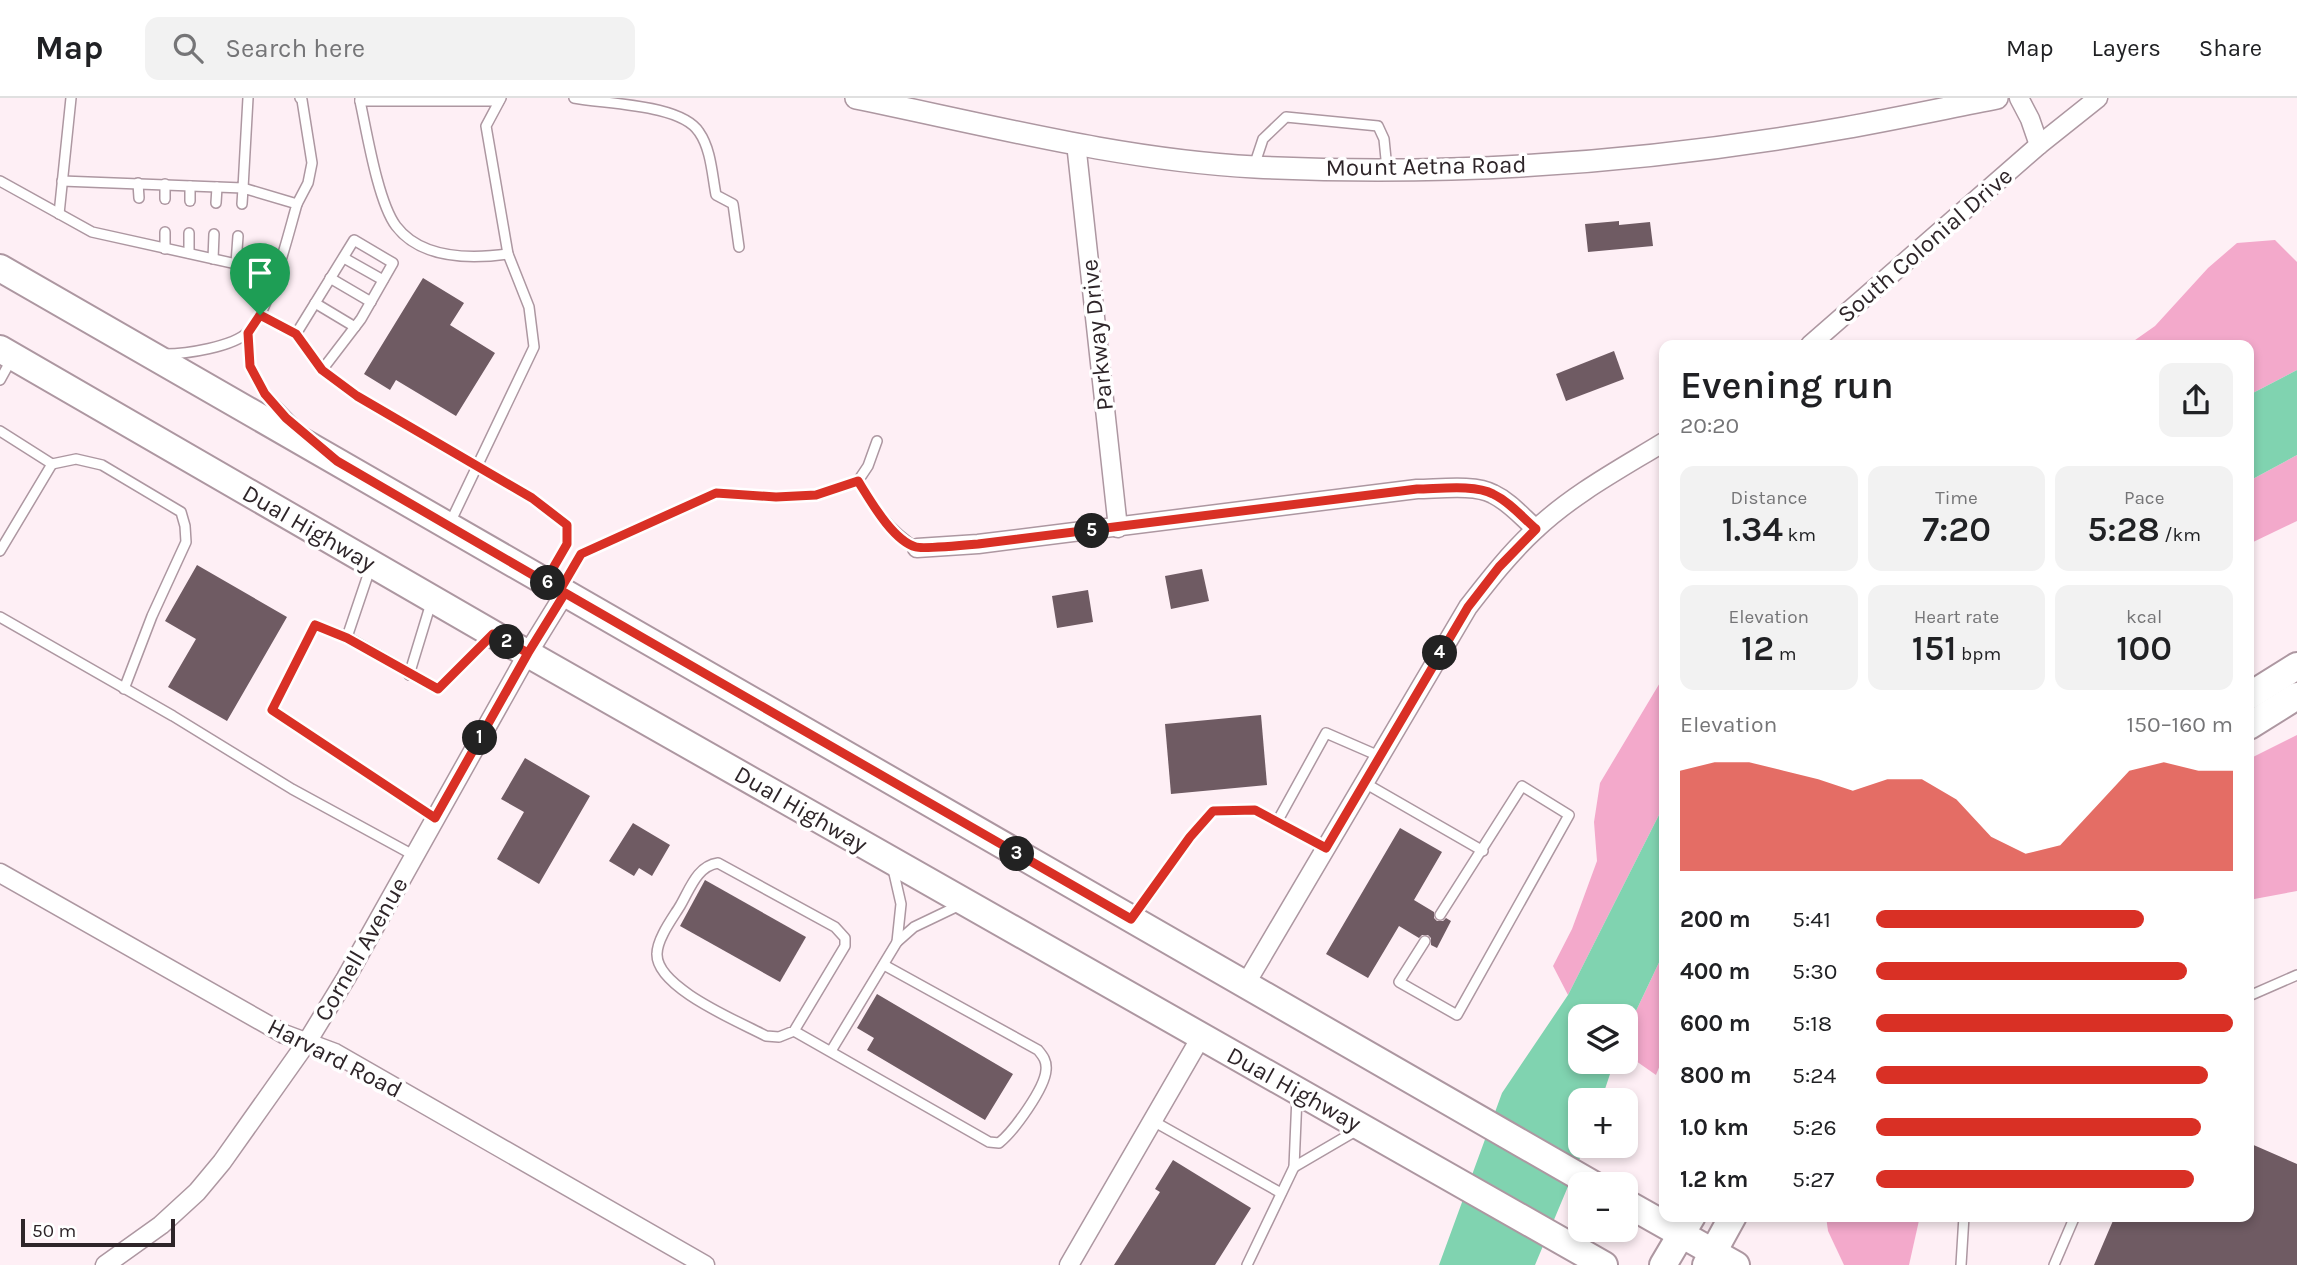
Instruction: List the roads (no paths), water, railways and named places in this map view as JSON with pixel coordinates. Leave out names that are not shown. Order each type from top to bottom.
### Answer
[{"type":"main road","points":[[0,268],[1571,1172]]},
{"type":"main road","name":"Dual Highway","points":[[6,353],[493,634],[1604,1265]]},
{"type":"main road","points":[[2254,693],[2297,666]]},
{"type":"main road","points":[[2254,723],[2297,696]]},
{"type":"main road","points":[[1638,1210],[1659,1216]]},
{"type":"main road","points":[[1710,1259],[1730,1222]]},
{"type":"main road","points":[[1663,1265],[1686,1225],[1710,1259],[1736,1265]]},
{"type":"street","name":"Mount Aetna Road","points":[[856,98],[1076,143],[1170,158],[1254,167],[1387,169],[1462,169],[1566,162],[1743,144],[1844,128],[1997,98]]},
{"type":"street","points":[[2019,98],[2039,145]]},
{"type":"street","name":"South Colonial Drive","points":[[1816,340],[2039,145],[2098,98]]},
{"type":"street","name":"Parkway Drive","points":[[1076,143],[1118,528]]},
{"type":"street","points":[[1245,985],[1468,607],[1499,567],[1536,529],[1602,480],[1659,445]]},
{"type":"street","points":[[917,548],[1118,528],[1417,489],[1491,492],[1512,506],[1536,529]]},
{"type":"street","name":"Cornell Avenue","points":[[105,1265],[161,1225],[197,1192],[222,1162],[307,1042],[528,653],[557,588]]},
{"type":"street","name":"Harvard Road","points":[[0,873],[284,1034],[335,1054],[705,1265]]},
{"type":"street","points":[[1069,1265],[1201,1037]]},
{"type":"lane","points":[[59,214],[71,98]]},
{"type":"lane","points":[[242,204],[248,98]]},
{"type":"lane","points":[[146,352],[188,354],[219,346],[248,333],[260,315],[277,273],[297,204],[308,183],[312,163],[300,98]]},
{"type":"lane","points":[[574,98],[664,112],[682,118],[698,129],[707,145],[716,195],[733,204],[739,247]]},
{"type":"lane","points":[[449,526],[534,347],[529,307],[508,254],[486,125],[500,99],[360,99],[386,208],[397,228],[431,251],[474,258],[508,254]]},
{"type":"lane","points":[[1254,167],[1263,139],[1286,117],[1378,126],[1384,139],[1387,169]]},
{"type":"lane","points":[[0,181],[92,232],[277,273]]},
{"type":"lane","points":[[62,181],[243,188],[297,204]]},
{"type":"lane","points":[[138,183],[139,198]]},
{"type":"lane","points":[[164,184],[165,199]]},
{"type":"lane","points":[[190,186],[190,201]]},
{"type":"lane","points":[[216,203],[217,187]]},
{"type":"lane","points":[[139,230],[139,243]]},
{"type":"lane","points":[[165,232],[166,248]]},
{"type":"lane","points":[[189,233],[189,253]]},
{"type":"lane","points":[[213,259],[214,234]]},
{"type":"lane","points":[[236,264],[238,236]]},
{"type":"lane","points":[[296,334],[354,240],[393,263],[355,327],[322,370]]},
{"type":"lane","points":[[344,258],[383,280]]},
{"type":"lane","points":[[330,278],[371,302]]},
{"type":"lane","points":[[315,303],[355,327]]},
{"type":"lane","points":[[260,315],[296,334],[322,370],[357,396],[532,498],[567,525],[567,544],[557,588]]},
{"type":"lane","points":[[248,333],[250,366],[265,394],[286,418],[337,461]]},
{"type":"lane","points":[[0,380],[6,353]]},
{"type":"lane","points":[[0,431],[52,464],[76,459],[102,465],[181,512],[186,542],[152,616],[124,689]]},
{"type":"lane","points":[[557,588],[581,554],[716,493],[776,497],[816,495],[858,481],[868,466],[877,441]]},
{"type":"lane","points":[[0,551],[52,464]]},
{"type":"lane","points":[[858,481],[879,516],[901,538],[917,548]]},
{"type":"lane","points":[[347,638],[372,564]]},
{"type":"lane","points":[[410,675],[432,599]]},
{"type":"lane","points":[[0,617],[173,716],[292,789],[415,856]]},
{"type":"lane","points":[[435,818],[272,710],[315,625],[347,638],[438,689],[493,634]]},
{"type":"lane","points":[[1277,822],[1326,733],[1379,756]]},
{"type":"lane","points":[[1363,782],[1483,851]]},
{"type":"lane","points":[[1425,941],[1399,982],[1457,1014],[1569,815],[1522,786],[1440,915]]},
{"type":"lane","points":[[1131,919],[1190,837],[1213,811],[1255,810],[1326,848]]},
{"type":"lane","points":[[892,860],[901,904],[897,942]]},
{"type":"lane","points":[[718,863],[835,927],[845,938],[845,946],[794,1031],[779,1037],[766,1036],[680,989],[660,967],[657,951],[667,927],[701,869],[718,863]]},
{"type":"lane","points":[[831,1051],[897,942],[914,927],[965,903]]},
{"type":"lane","points":[[794,1031],[989,1142],[999,1143],[1021,1119],[1044,1080],[1044,1056],[1038,1050],[884,965]]},
{"type":"lane","points":[[2254,994],[2297,975]]},
{"type":"lane","points":[[1247,1265],[1294,1167],[1297,1090]]},
{"type":"lane","points":[[1153,1121],[1281,1193]]},
{"type":"lane","points":[[1294,1167],[1362,1127]]},
{"type":"lane","points":[[1961,1265],[1964,1222]]},
{"type":"lane","points":[[2054,1265],[2072,1222]]}]
